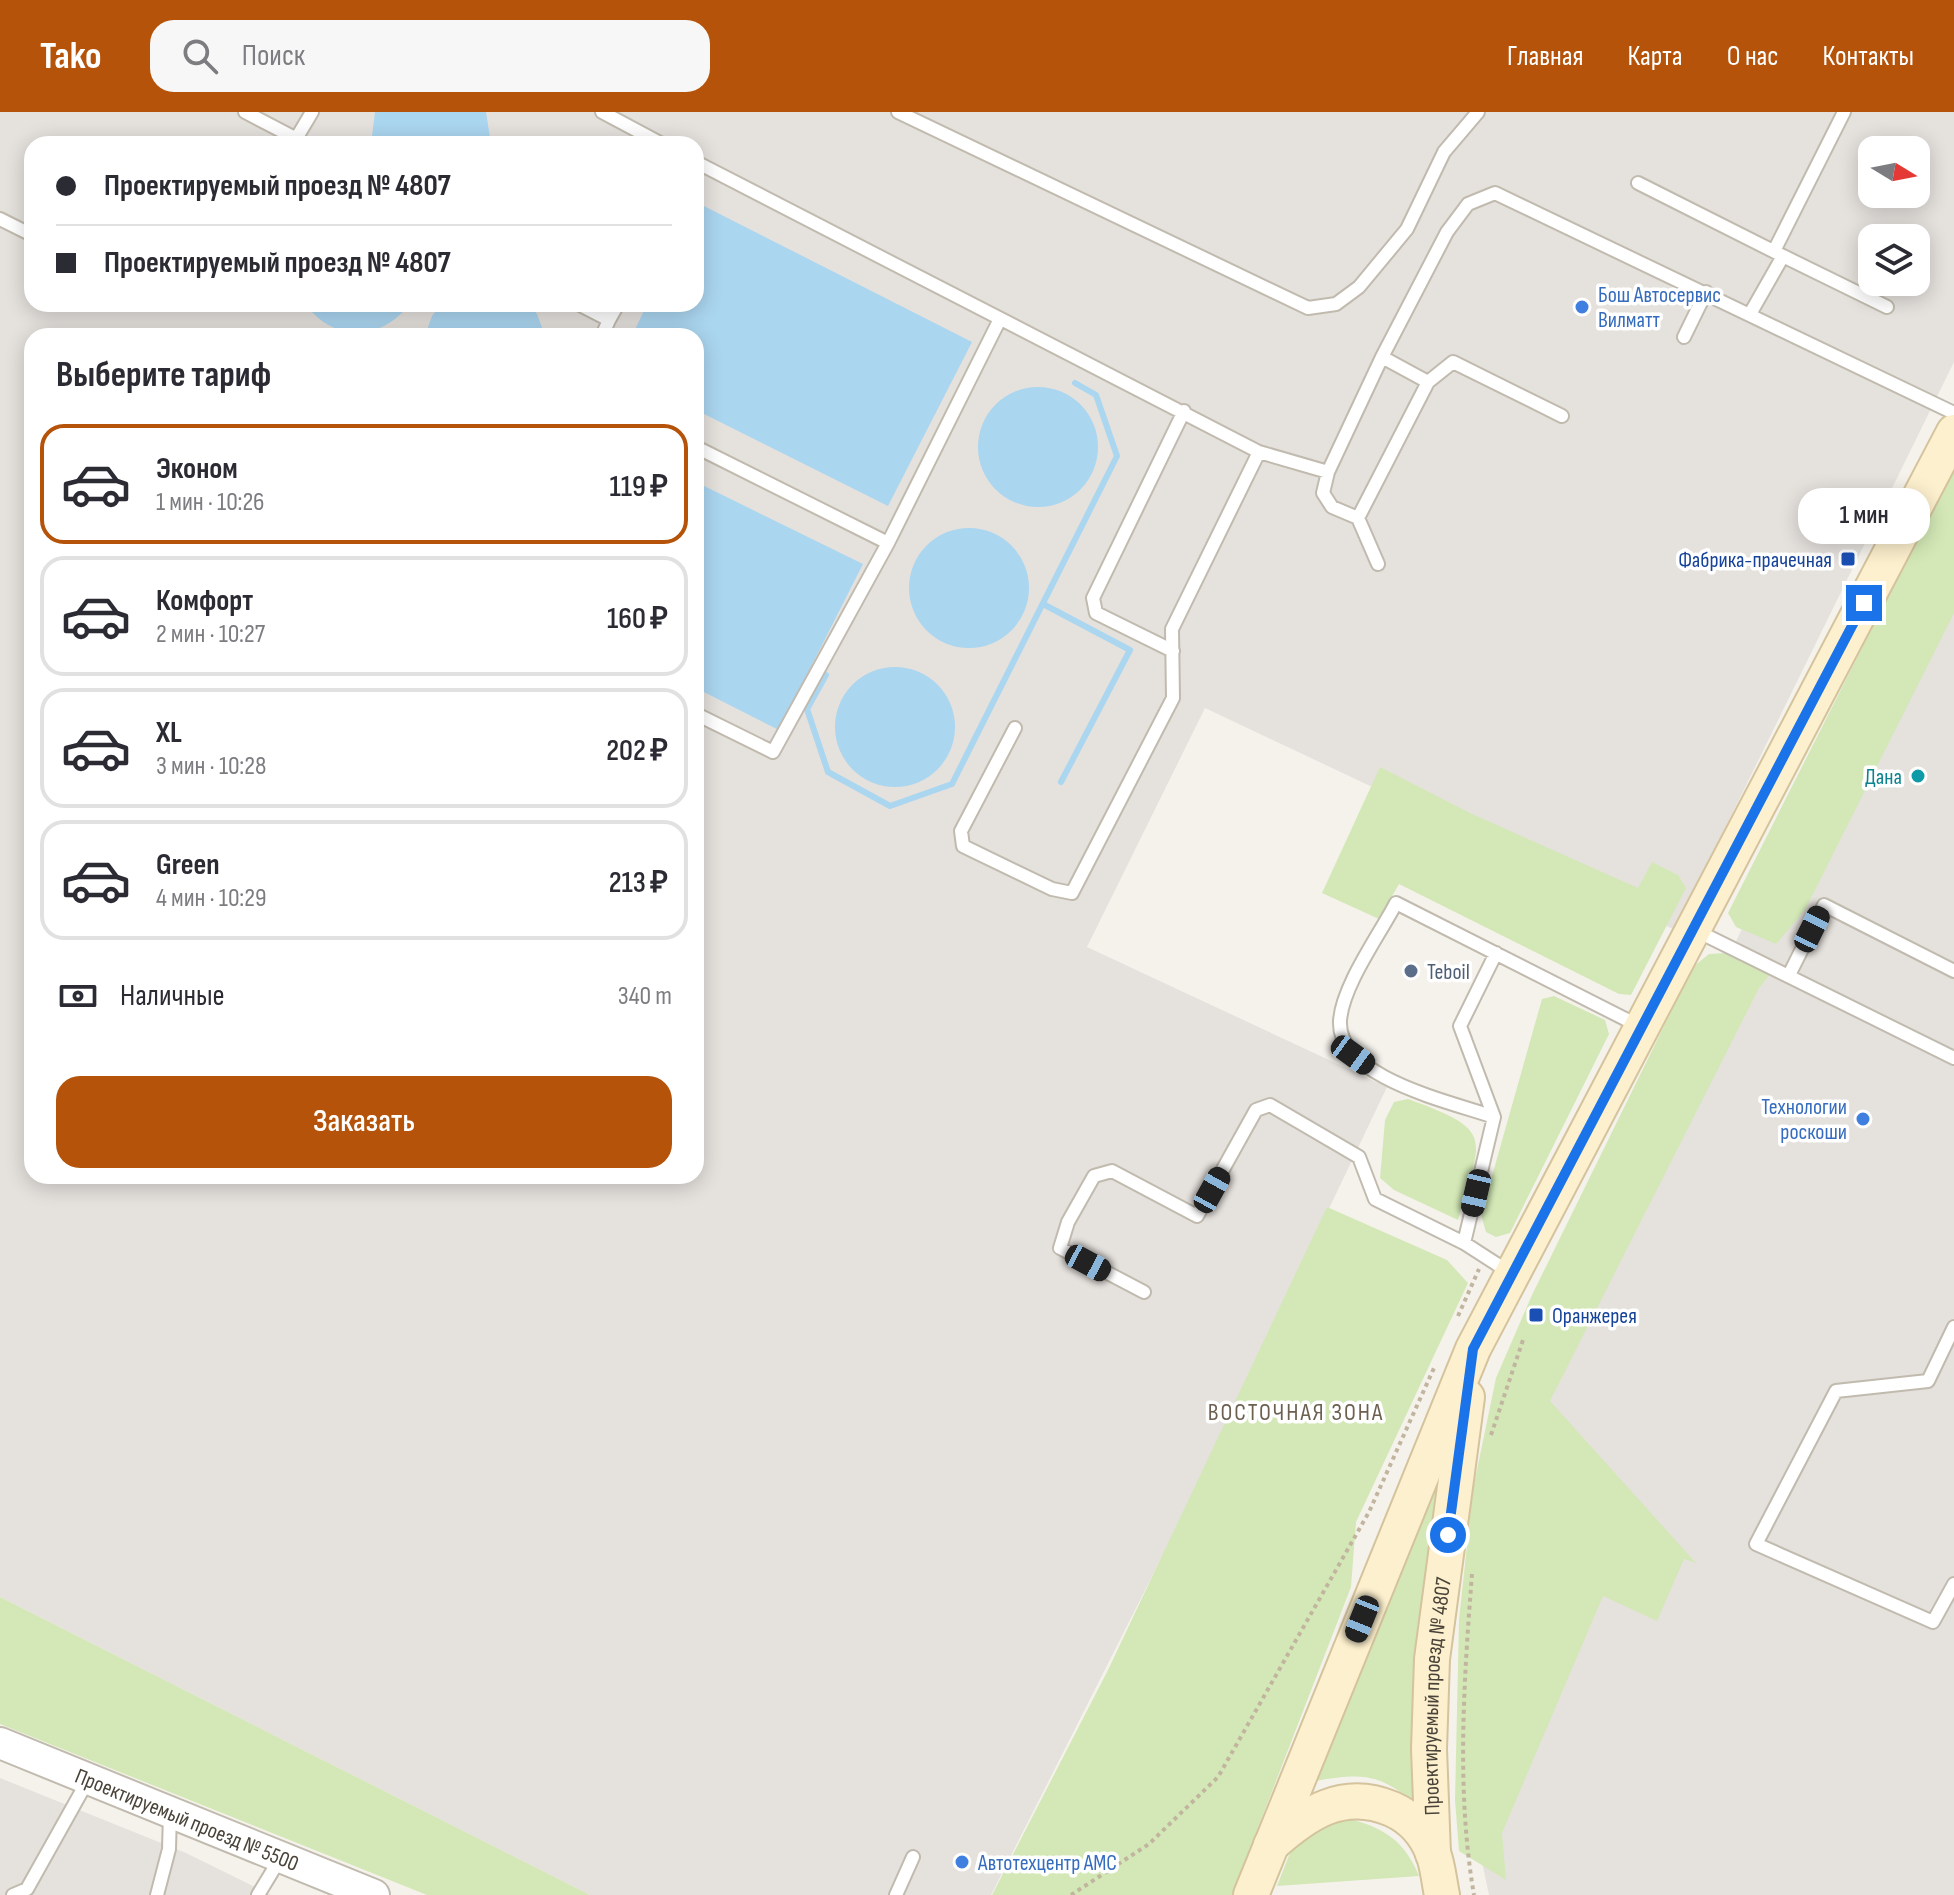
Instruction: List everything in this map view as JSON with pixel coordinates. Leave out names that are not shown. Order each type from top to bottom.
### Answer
[{"type":"main road","name":"Проектируемый проезд № 4807","points":[[1251,1895],[1464,1336],[1498,1265],[1641,1027],[1954,432]]},
{"type":"main road","name":"Проектируемый проезд № 4807","points":[[1433,1854],[1429,1749],[1432,1659],[1464,1336]]},
{"type":"main road","points":[[1267,1848],[1323,1807],[1352,1799],[1380,1804],[1401,1813],[1422,1832],[1433,1854],[1442,1895]]},
{"type":"street","name":"Проектируемый проезд № 5500","points":[[0,1743],[374,1895]]},
{"type":"lane","points":[[245,112],[286,136]]},
{"type":"lane","points":[[297,136],[312,112]]},
{"type":"lane","points":[[602,112],[647,136]]},
{"type":"lane","points":[[898,112],[1308,308],[1336,304],[1359,287],[1407,229],[1444,152],[1478,112]]},
{"type":"lane","points":[[1750,314],[1844,112]]},
{"type":"lane","points":[[704,166],[1259,452],[1328,472]]},
{"type":"lane","points":[[1638,183],[1887,307]]},
{"type":"lane","points":[[1378,564],[1358,518],[1332,507],[1323,493],[1328,472],[1382,357],[1447,232],[1468,204],[1495,193],[1954,413]]},
{"type":"lane","points":[[0,219],[24,231]]},
{"type":"lane","points":[[1684,337],[1706,292]]},
{"type":"lane","points":[[594,312],[609,320]]},
{"type":"lane","points":[[606,328],[614,312]]},
{"type":"lane","points":[[704,718],[773,752],[888,543],[1000,319]]},
{"type":"lane","points":[[1382,357],[1428,382]]},
{"type":"lane","points":[[1358,518],[1428,382],[1453,362],[1562,416]]},
{"type":"lane","points":[[1173,651],[1096,613],[1093,598],[1184,411]]},
{"type":"lane","points":[[704,451],[888,543]]},
{"type":"lane","points":[[1015,728],[961,831],[963,846],[1052,889],[1072,893],[1173,698],[1172,629],[1259,452]]},
{"type":"lane","points":[[1494,1117],[1384,1079],[1353,1055],[1340,1022],[1348,993],[1396,903],[1641,1027]]},
{"type":"lane","points":[[1789,975],[1824,905],[1954,971]]},
{"type":"lane","points":[[1693,929],[1954,1058]]},
{"type":"lane","points":[[1464,1243],[1494,1117],[1460,1026],[1496,953]]},
{"type":"lane","points":[[1144,1292],[1060,1248],[1068,1222],[1094,1176],[1112,1171],[1197,1216],[1256,1110],[1270,1105],[1359,1157],[1375,1199],[1464,1243],[1498,1265]]},
{"type":"lane","points":[[1954,1327],[1928,1381],[1836,1391],[1756,1544],[1933,1622],[1954,1584]]},
{"type":"lane","points":[[13,1895],[27,1889],[88,1780]]},
{"type":"lane","points":[[157,1895],[169,1849],[170,1814]]},
{"type":"lane","points":[[258,1895],[281,1857]]},
{"type":"lane","points":[[896,1895],[913,1857]]},
{"type":"path","points":[[1464,1336],[1498,1265]]},
{"type":"path","points":[[1486,1448],[1523,1340]]},
{"type":"path","points":[[1071,1895],[1149,1844],[1218,1777],[1369,1512],[1435,1366]]},
{"type":"path","points":[[1473,1573],[1466,1653],[1466,1846],[1474,1895]]},
{"type":"shaded area","points":[[0,112],[1954,112],[1954,362],[1675,930],[1205,708],[1087,947],[1387,1087],[1179,1523],[991,1895],[590,1895],[0,1597]]},
{"type":"shaded area","points":[[1954,492],[1954,1895],[1489,1895],[1474,1824],[1514,1490],[1577,1269]]},
{"type":"shaded area","points":[[0,1778],[186,1853],[271,1895],[0,1895]]},
{"type":"green space","points":[[1954,466],[1954,613],[1805,910],[1776,944],[1736,927],[1728,913]]},
{"type":"green space","points":[[1380,767],[1472,814],[1638,888],[1652,862],[1678,875],[1686,888],[1631,995],[1619,994],[1399,884],[1379,919],[1322,893]]},
{"type":"green space","points":[[1726,953],[1750,959],[1772,972],[1759,988],[1550,1401],[1696,1563],[1684,1559],[1657,1621],[1603,1596],[1502,1833],[1506,1880],[1459,1851],[1455,1800],[1459,1620],[1473,1489],[1496,1378],[1532,1295],[1693,967],[1709,954]]},
{"type":"green space","points":[[1554,996],[1605,1020],[1609,1034],[1510,1233],[1496,1237],[1486,1232],[1481,1215],[1542,999]]},
{"type":"green space","points":[[1408,1099],[1457,1120],[1469,1129],[1475,1140],[1476,1154],[1458,1220],[1394,1190],[1380,1178],[1385,1120],[1394,1102]]},
{"type":"green space","points":[[1327,1207],[1447,1260],[1468,1283],[1356,1522],[1351,1587],[1232,1895],[992,1895],[1108,1670]]},
{"type":"green space","points":[[1440,1472],[1416,1803],[1390,1786],[1368,1778],[1315,1781]]},
{"type":"green space","points":[[0,1597],[590,1895],[427,1895],[0,1724]]},
{"type":"green space","points":[[1337,1816],[1387,1834],[1405,1851],[1419,1876],[1277,1886],[1293,1845]]},
{"type":"water","points":[[375,112],[486,112],[490,136],[372,136]]},
{"type":"water","points":[[704,206],[972,342],[888,506],[704,414],[704,328],[636,328],[643,312],[704,312]]},
{"type":"water","points":[[312,312],[403,312],[380,328],[335,328]]},
{"type":"water","points":[[435,312],[535,312],[542,328],[428,328]]},
{"type":"water","points":[[1038,387],[1061,391],[1081,404],[1094,424],[1098,447],[1094,470],[1081,490],[1061,503],[1038,507],[1015,503],[995,490],[982,470],[978,447],[982,424],[995,404],[1015,391]]},
{"type":"water","points":[[704,486],[863,564],[779,730],[704,692]]},
{"type":"water","points":[[969,528],[992,532],[1012,545],[1025,565],[1029,588],[1025,611],[1012,631],[992,644],[969,648],[946,644],[926,631],[913,611],[909,588],[913,565],[926,545],[946,532]]},
{"type":"water","points":[[895,667],[918,671],[938,684],[951,704],[955,727],[951,750],[938,770],[918,783],[895,787],[872,783],[852,770],[839,750],[835,727],[839,704],[852,684],[872,671]]},
{"type":"waterway","points":[[826,675],[807,709],[828,772],[890,806],[952,784],[1117,456],[1096,395],[1075,383]]},
{"type":"waterway","points":[[1043,604],[1130,650],[1061,782]]},
{"type":"place","name":"Бош Автосервис Вилматт","points":[[1582,307]]},
{"type":"place","name":"Фабрика-прачечная","points":[[1848,559]]},
{"type":"place","name":"Дана","points":[[1918,776]]},
{"type":"place","name":"Teboil","points":[[1411,971]]},
{"type":"place","name":"Технологии роскоши","points":[[1863,1119]]},
{"type":"place","name":"Оранжерея","points":[[1536,1315]]},
{"type":"place","name":"Автотехцентр АМС","points":[[962,1862]]},
{"type":"district","name":"ВОСТОЧНАЯ ЗОНА","points":[[1296,1412]]},
{"type":"route","points":[[1448,1535],[1473,1349],[1864,603]]}]
